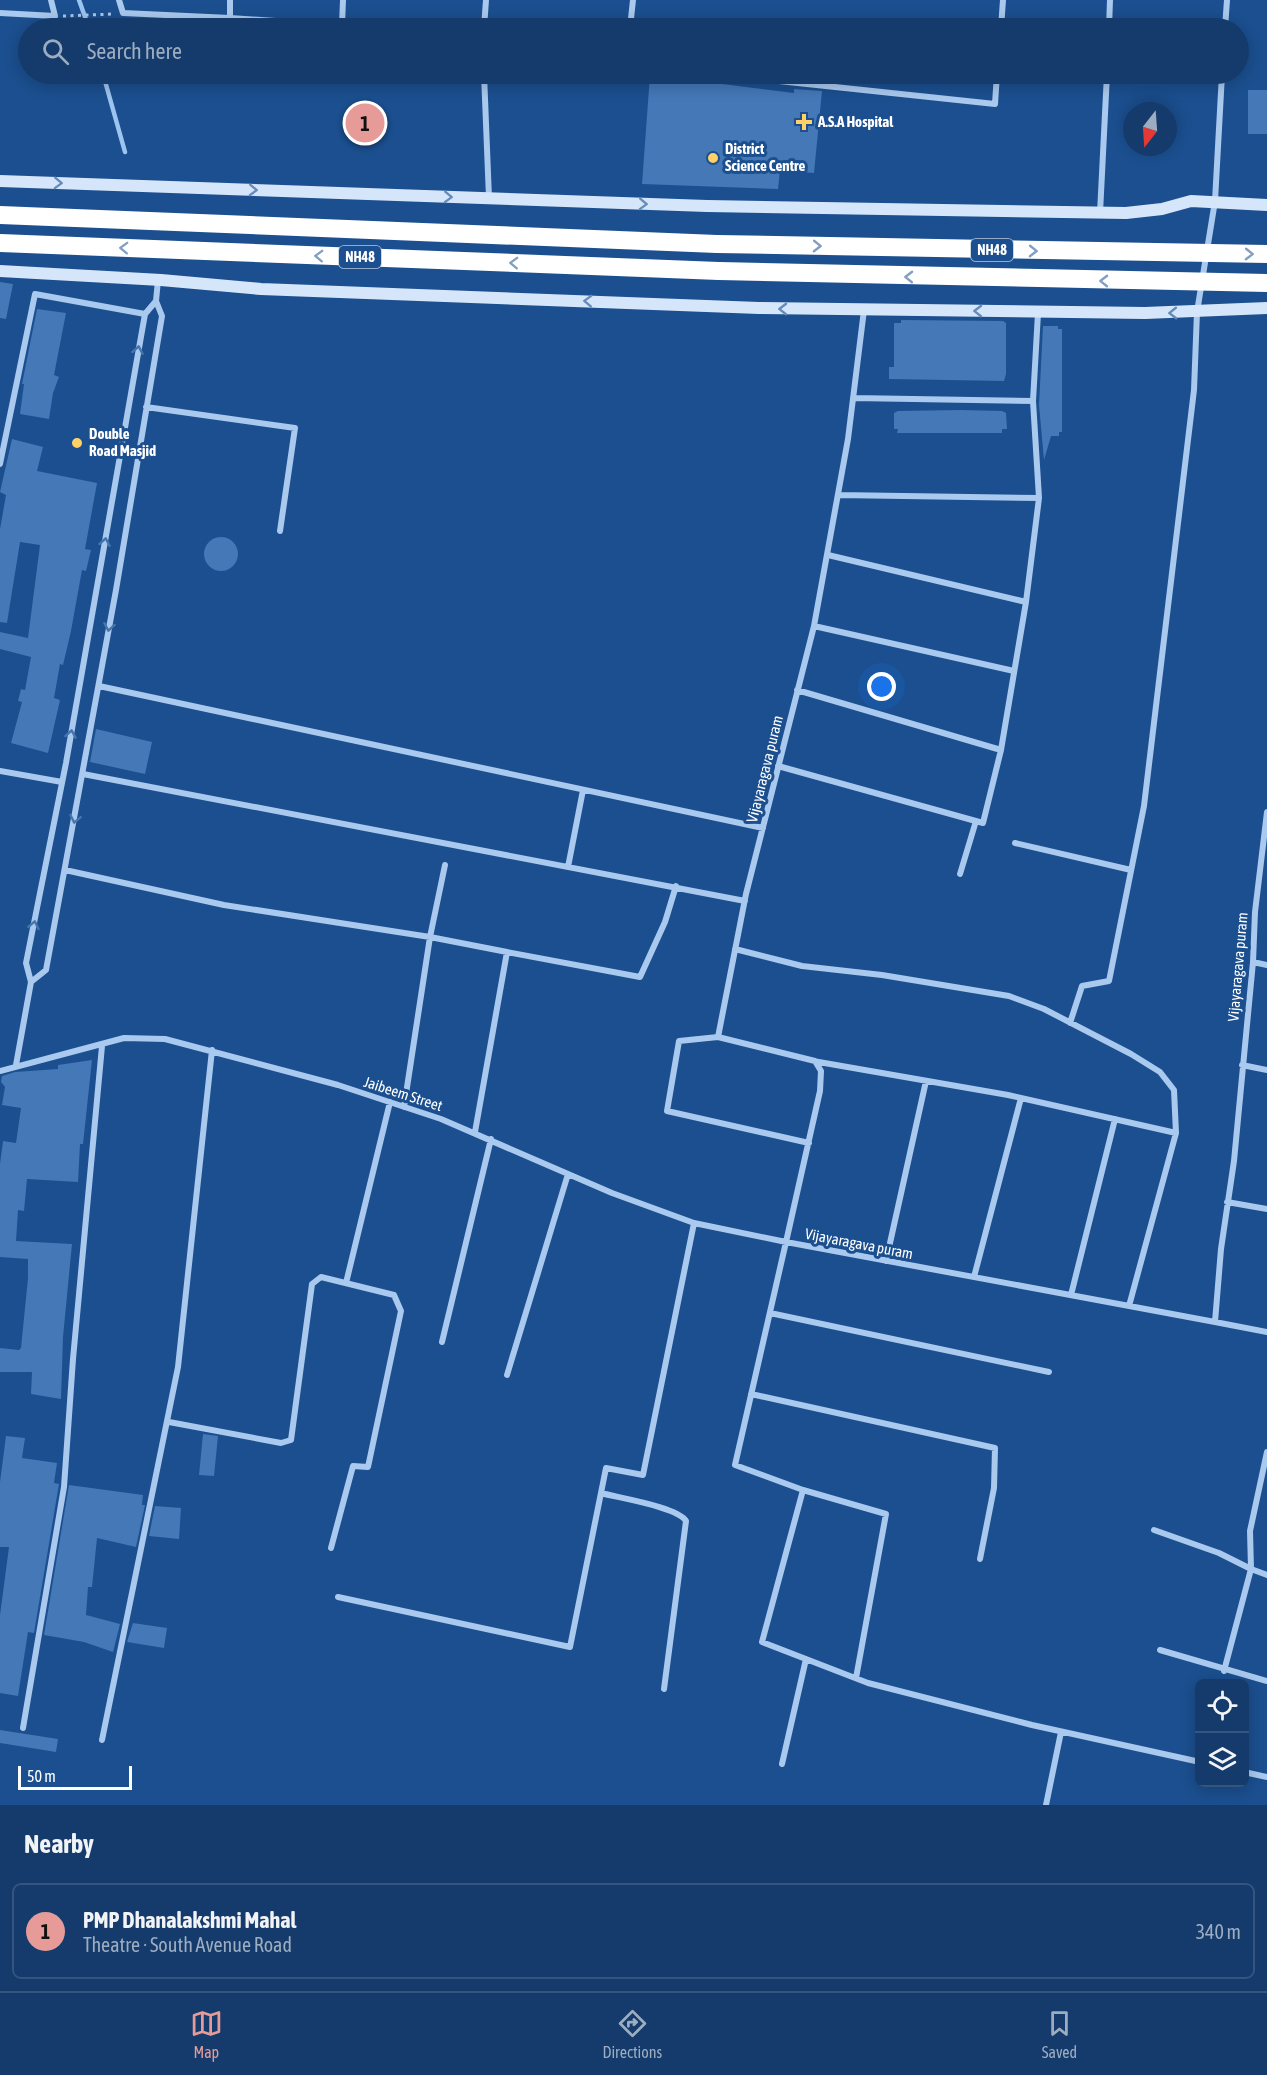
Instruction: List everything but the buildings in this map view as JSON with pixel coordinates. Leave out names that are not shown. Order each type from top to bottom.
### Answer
[{"type":"highway","name":"NH48","points":[[0,215],[717,244],[1267,255]]},
{"type":"highway","name":"NH48","points":[[0,243],[719,271],[1267,283]]},
{"type":"main road","points":[[0,181],[707,206],[1126,213],[1162,209],[1191,201],[1267,205]]},
{"type":"main road","points":[[0,271],[158,280],[261,289],[759,308],[1038,313],[1197,312],[1267,308]]},
{"type":"street","points":[[0,13],[55,16],[51,0]]},
{"type":"street","points":[[119,0],[123,13],[230,18],[230,0]]},
{"type":"street","points":[[342,18],[343,0]]},
{"type":"street","points":[[485,18],[486,0]]},
{"type":"street","points":[[631,18],[633,0]]},
{"type":"street","points":[[1001,18],[1003,0]]},
{"type":"street","points":[[1109,18],[1110,0]]},
{"type":"street","points":[[1226,18],[1227,0]]},
{"type":"street","points":[[484,84],[489,198]]},
{"type":"street","points":[[807,84],[995,104],[996,84]]},
{"type":"street","points":[[1100,213],[1106,84]]},
{"type":"street","points":[[1070,1023],[1082,986],[1109,981],[1144,806],[1192,402],[1197,312],[1215,201],[1221,84]]},
{"type":"street","points":[[30,982],[46,970],[83,774],[162,316],[156,301],[158,280]]},
{"type":"street","points":[[0,464],[35,294],[145,314]]},
{"type":"street","points":[[16,1065],[30,982],[26,963],[62,782],[145,314],[156,301]]},
{"type":"street","name":"Vijayaragava puram","points":[[718,1037],[745,901],[814,626],[838,495],[864,310]]},
{"type":"street","points":[[778,766],[983,823],[1001,750],[1026,602],[1039,498],[1033,401],[1038,313]]},
{"type":"street","points":[[853,398],[1033,401]]},
{"type":"street","points":[[146,407],[295,428],[280,531]]},
{"type":"street","points":[[838,495],[1039,498]]},
{"type":"street","points":[[828,555],[1026,602]]},
{"type":"street","points":[[814,626],[1014,671]]},
{"type":"street","points":[[99,686],[763,828]]},
{"type":"street","points":[[797,690],[1001,750]]},
{"type":"street","points":[[0,771],[62,782]]},
{"type":"street","points":[[83,774],[745,901]]},
{"type":"street","points":[[568,867],[583,790]]},
{"type":"street","name":"Vijayaragava puram","points":[[812,1061],[821,1071],[809,1143],[786,1242],[1215,1322],[1227,1202],[1234,1161],[1253,962],[1255,912],[1264,857],[1267,812]]},
{"type":"street","points":[[960,874],[976,821]]},
{"type":"street","points":[[1015,843],[1131,870]]},
{"type":"street","points":[[404,1107],[430,937],[445,865]]},
{"type":"street","points":[[65,870],[224,905],[430,937],[640,977],[664,922],[676,886]]},
{"type":"street","points":[[735,949],[802,966],[882,975],[1009,996],[1044,1009],[1131,1054],[1160,1072],[1174,1090],[1176,1133],[1129,1306]]},
{"type":"street","points":[[475,1132],[507,952]]},
{"type":"street","points":[[1253,962],[1267,965]]},
{"type":"street","points":[[809,1143],[667,1111],[679,1041],[718,1037],[812,1061],[1021,1098],[1176,1133]]},
{"type":"street","name":"Jaibeem Street","points":[[0,1071],[16,1065],[102,1046],[124,1038],[165,1039],[212,1050],[390,1102],[475,1132],[568,1174],[694,1223],[786,1242]]},
{"type":"street","points":[[23,1728],[64,1487],[73,1359],[102,1046]]},
{"type":"street","points":[[102,1740],[169,1422],[178,1367],[212,1050]]},
{"type":"street","points":[[1242,1065],[1267,1070]]},
{"type":"street","points":[[886,1261],[926,1081]]},
{"type":"street","points":[[974,1277],[1021,1098]]},
{"type":"street","points":[[346,1283],[390,1102]]},
{"type":"street","points":[[1071,1295],[1115,1119]]},
{"type":"street","points":[[442,1342],[491,1139]]},
{"type":"street","points":[[507,1375],[568,1174]]},
{"type":"street","points":[[1227,1202],[1267,1209]]},
{"type":"street","points":[[338,1597],[570,1647],[606,1468],[644,1475],[694,1223]]},
{"type":"street","points":[[786,1242],[735,1465],[803,1490],[886,1514],[856,1678]]},
{"type":"street","points":[[169,1422],[281,1443],[291,1440],[312,1284],[321,1278],[394,1295],[401,1311],[368,1467],[353,1467],[331,1548]]},
{"type":"street","points":[[770,1313],[1049,1372]]},
{"type":"street","points":[[1215,1322],[1267,1332]]},
{"type":"street","points":[[751,1394],[994,1448],[994,1488],[980,1559]]},
{"type":"street","points":[[1224,1671],[1251,1569],[1250,1531],[1267,1452]]},
{"type":"street","points":[[803,1490],[762,1642],[856,1678],[1061,1732],[1195,1761]]},
{"type":"street","points":[[601,1493],[671,1510],[683,1516],[686,1521],[664,1689]]},
{"type":"street","points":[[1154,1530],[1219,1553],[1267,1575]]},
{"type":"street","points":[[1160,1650],[1267,1682]]},
{"type":"street","points":[[782,1764],[806,1659]]},
{"type":"street","points":[[1046,1805],[1061,1732]]},
{"type":"street","points":[[1249,1773],[1267,1777]]},
{"type":"path","points":[[55,16],[123,13]]},
{"type":"waterway","points":[[79,0],[85,18]]},
{"type":"waterway","points":[[106,84],[125,152]]},
{"type":"place","name":"A.S.A Hospital","points":[[804,122]]},
{"type":"place","name":"PMP Dhanalakshmi Mahal","points":[[365,123]]},
{"type":"place","name":"District Science Centre","points":[[713,158]]},
{"type":"place","name":"Double Road Masjid","points":[[77,443]]}]
